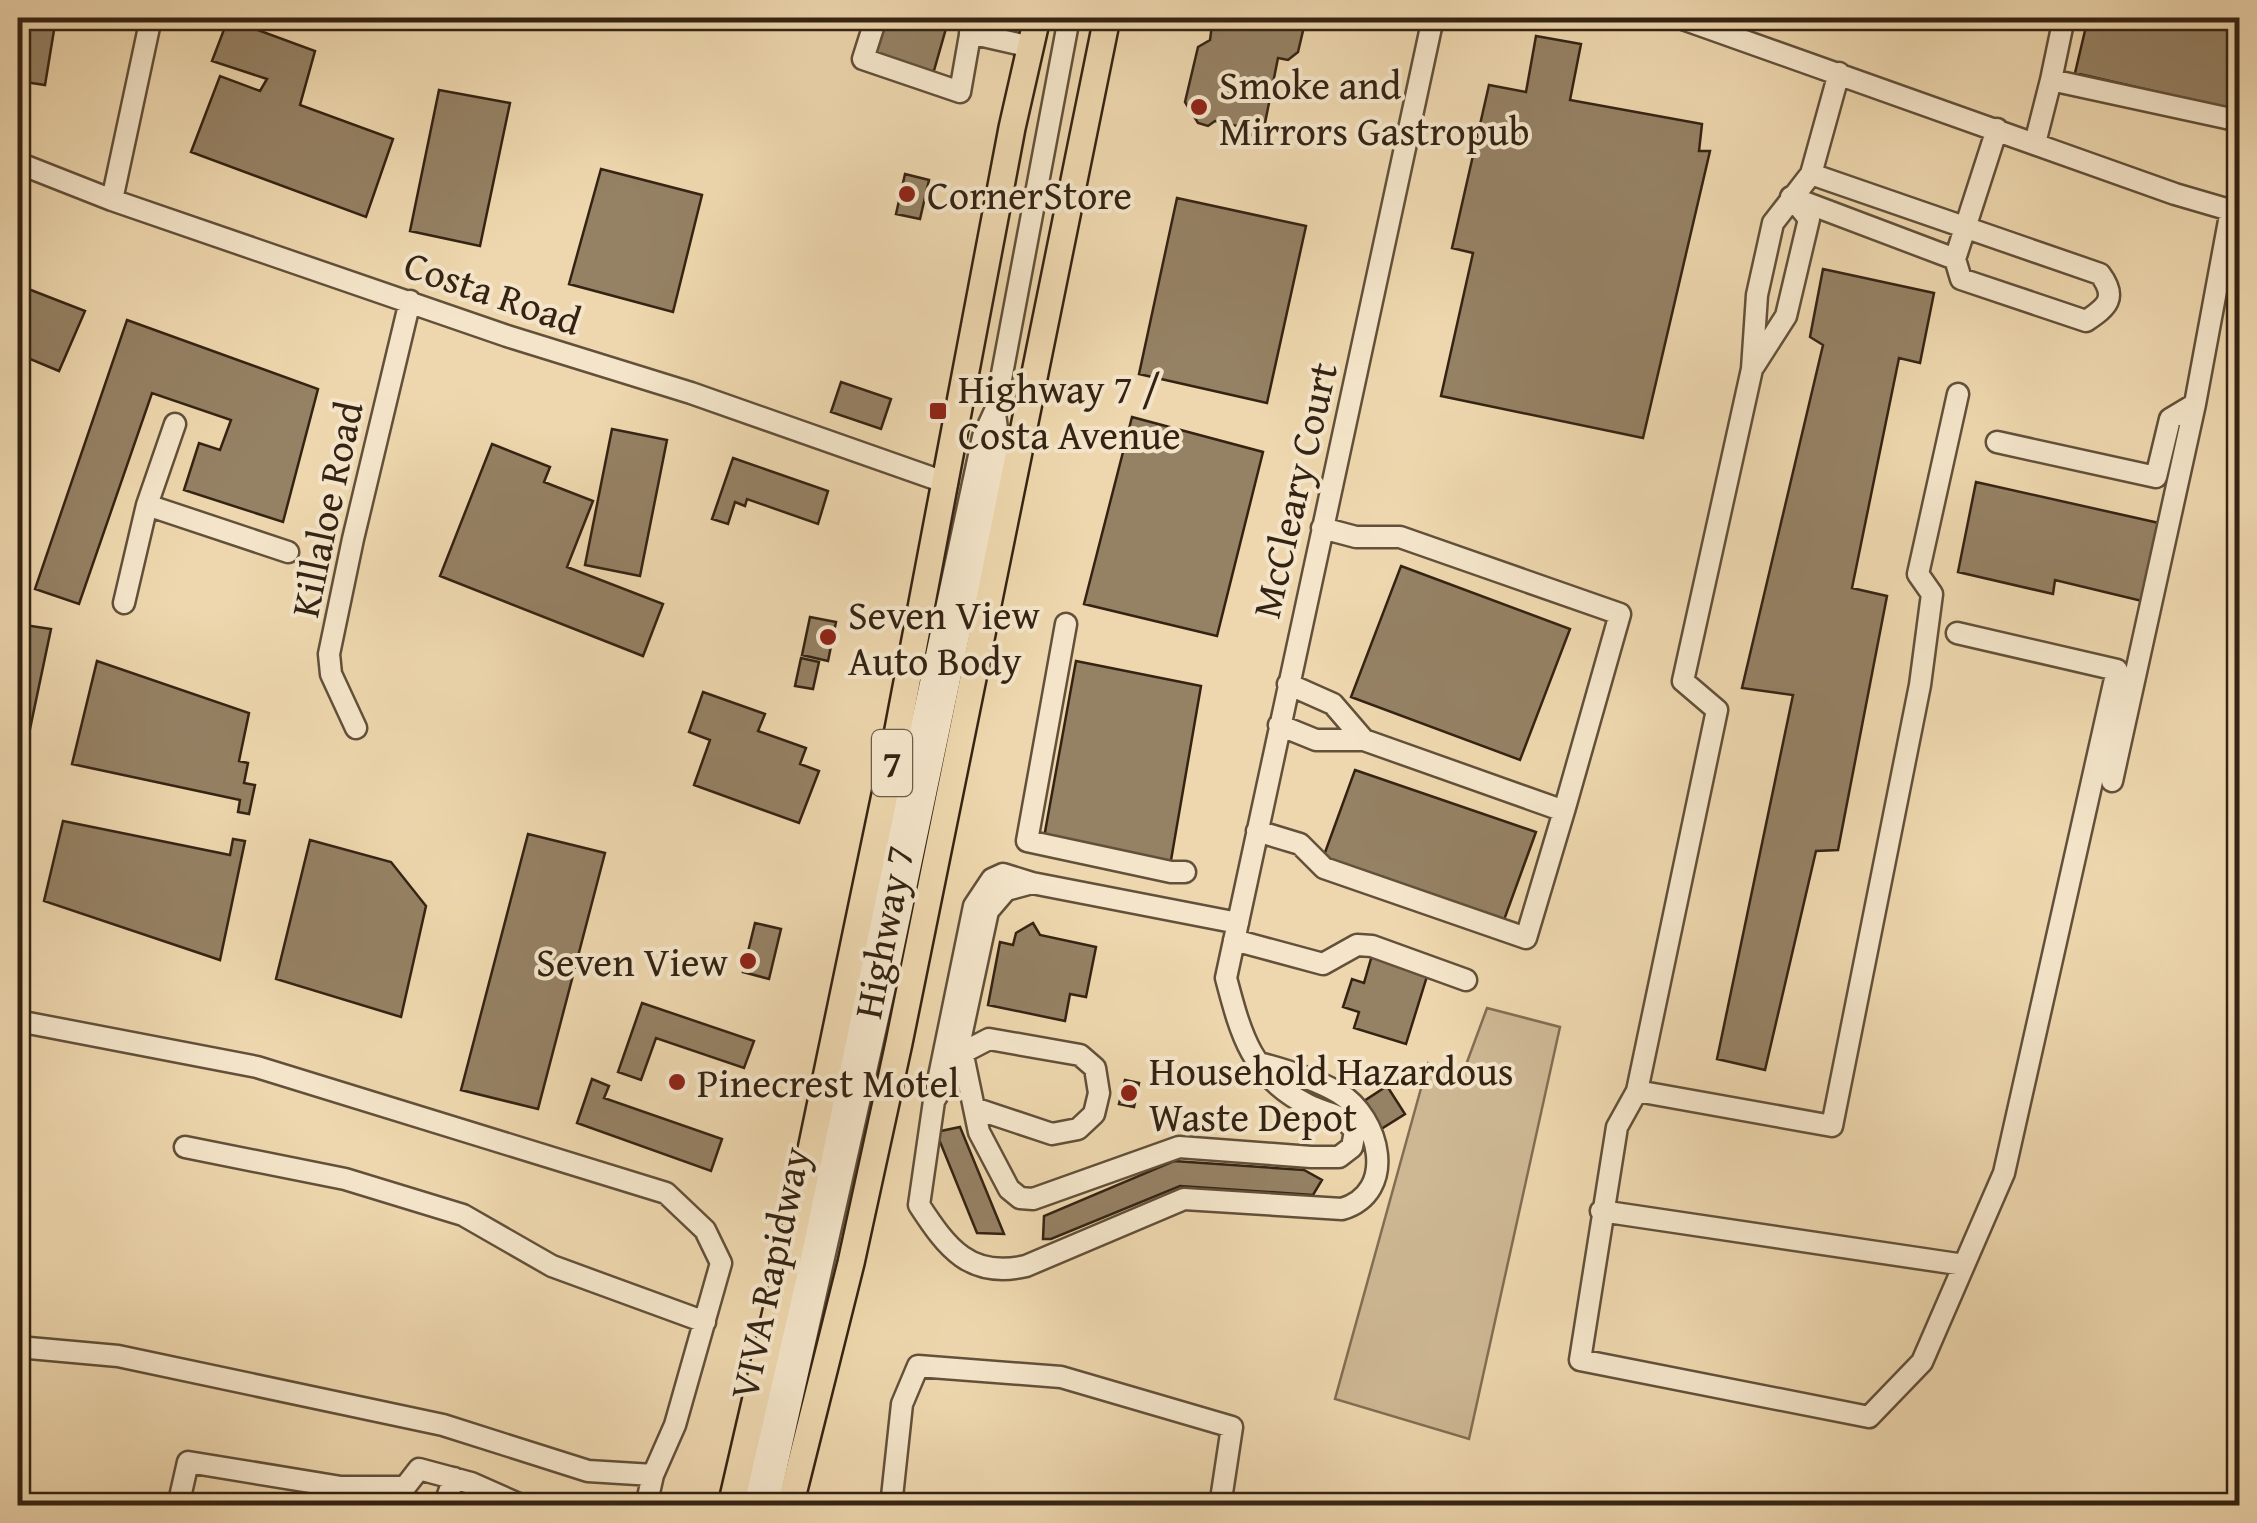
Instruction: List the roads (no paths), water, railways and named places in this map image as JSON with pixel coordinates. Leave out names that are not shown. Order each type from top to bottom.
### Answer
[{"type":"main road","name":"Highway 7","points":[[731,1506],[790,1254],[947,483],[1012,128],[1038,18]]},
{"type":"main road","name":"Highway 7","points":[[790,1506],[851,1263],[899,1043],[1107,18]]},
{"type":"street","points":[[112,200],[151,18]]},
{"type":"street","points":[[876,18],[863,59],[960,92],[972,25],[1030,48]]},
{"type":"street","name":"VIVA Rapidway","points":[[753,1506],[984,438],[995,411],[1069,18]]},
{"type":"street","name":"McCleary Court","points":[[1260,1062],[1242,1038],[1226,978],[1432,18]]},
{"type":"street","points":[[1680,18],[2237,212],[2112,781]]},
{"type":"street","points":[[2035,143],[2064,18]]},
{"type":"street","points":[[1839,73],[1811,174],[1773,224],[1756,295],[1752,368],[1683,681],[1717,710],[1638,1091],[1617,1126],[1580,1360],[1868,1417],[1922,1362],[2004,1173],[2116,670],[1957,632]]},
{"type":"street","points":[[2051,80],[2240,121]]},
{"type":"street","points":[[1811,174],[1966,228],[2100,274],[2110,287],[2110,298],[2086,321],[1961,279],[1956,259],[1966,228],[1998,130]]},
{"type":"street","name":"Costa Road","points":[[18,163],[112,200],[507,336],[691,393],[947,483]]},
{"type":"street","points":[[1791,197],[1956,259]]},
{"type":"street","points":[[1752,368],[1786,316],[1809,219],[1791,197]]},
{"type":"street","name":"Killaloe Road","points":[[356,728],[331,674],[329,654],[410,301]]},
{"type":"street","points":[[1638,1091],[1832,1126],[1920,684],[1932,594],[1918,574],[1958,394]]},
{"type":"street","points":[[1996,442],[2156,476],[2170,419],[2194,404]]},
{"type":"street","name":"VIVA Rapidway","points":[[768,1506],[885,988],[999,446],[995,411]]},
{"type":"street","points":[[124,604],[146,505],[175,424]]},
{"type":"street","points":[[146,505],[288,552]]},
{"type":"street","points":[[1257,831],[1300,844],[1324,868],[1526,938],[1620,614],[1400,537],[1356,537],[1322,528]]},
{"type":"street","points":[[1066,624],[1027,841],[1184,872]]},
{"type":"street","points":[[1288,684],[1332,704],[1364,740]]},
{"type":"street","points":[[1279,725],[1316,740],[1364,740],[1564,811]]},
{"type":"street","points":[[1260,1062],[1342,1094],[1363,1120],[1378,1158],[1377,1178],[1370,1192],[1356,1204],[1342,1209],[1184,1199],[1026,1266],[999,1272],[969,1262],[940,1236],[919,1205],[934,1101],[974,906],[983,889],[1003,874],[1236,931],[1323,964],[1357,945],[1372,946],[1466,980]]},
{"type":"street","points":[[1032,882],[1006,890],[988,911],[960,1041],[974,1108],[1009,1190],[1020,1198],[1033,1199],[1179,1147],[1311,1157],[1339,1156],[1352,1147],[1355,1131],[1345,1118],[1309,1105],[1281,1088],[1266,1076],[1260,1062]]},
{"type":"street","points":[[18,1021],[257,1067],[666,1192],[705,1230],[721,1263],[675,1425],[653,1475],[646,1506]]},
{"type":"street","points":[[934,1101],[962,1052],[988,1038],[1080,1054],[1095,1068],[1100,1080],[1094,1114],[1086,1124],[1065,1134],[1052,1134],[974,1108]]},
{"type":"street","points":[[185,1146],[345,1179],[463,1216],[552,1266],[704,1322]]},
{"type":"street","points":[[1601,1211],[1964,1264]]},
{"type":"street","points":[[18,1347],[118,1356],[444,1425],[588,1471],[653,1475]]},
{"type":"street","points":[[891,1506],[902,1404],[918,1366],[1061,1377],[1232,1427],[1220,1506]]},
{"type":"street","points":[[178,1506],[188,1462],[338,1496],[405,1487],[419,1469],[454,1478],[522,1506]]},
{"type":"street","points":[[444,1506],[454,1478]]},
{"type":"place","name":"Smoke and Mirrors Gastropub","points":[[1199,107]]},
{"type":"place","name":"CornerStore","points":[[907,194]]},
{"type":"place","name":"Highway 7 / Costa Avenue","points":[[938,411]]},
{"type":"place","name":"Seven View Auto Body","points":[[828,637]]},
{"type":"place","name":"Seven View","points":[[748,961]]},
{"type":"place","name":"Pinecrest Motel","points":[[677,1082]]},
{"type":"place","name":"Household Hazardous Waste Depot","points":[[1129,1093]]}]
